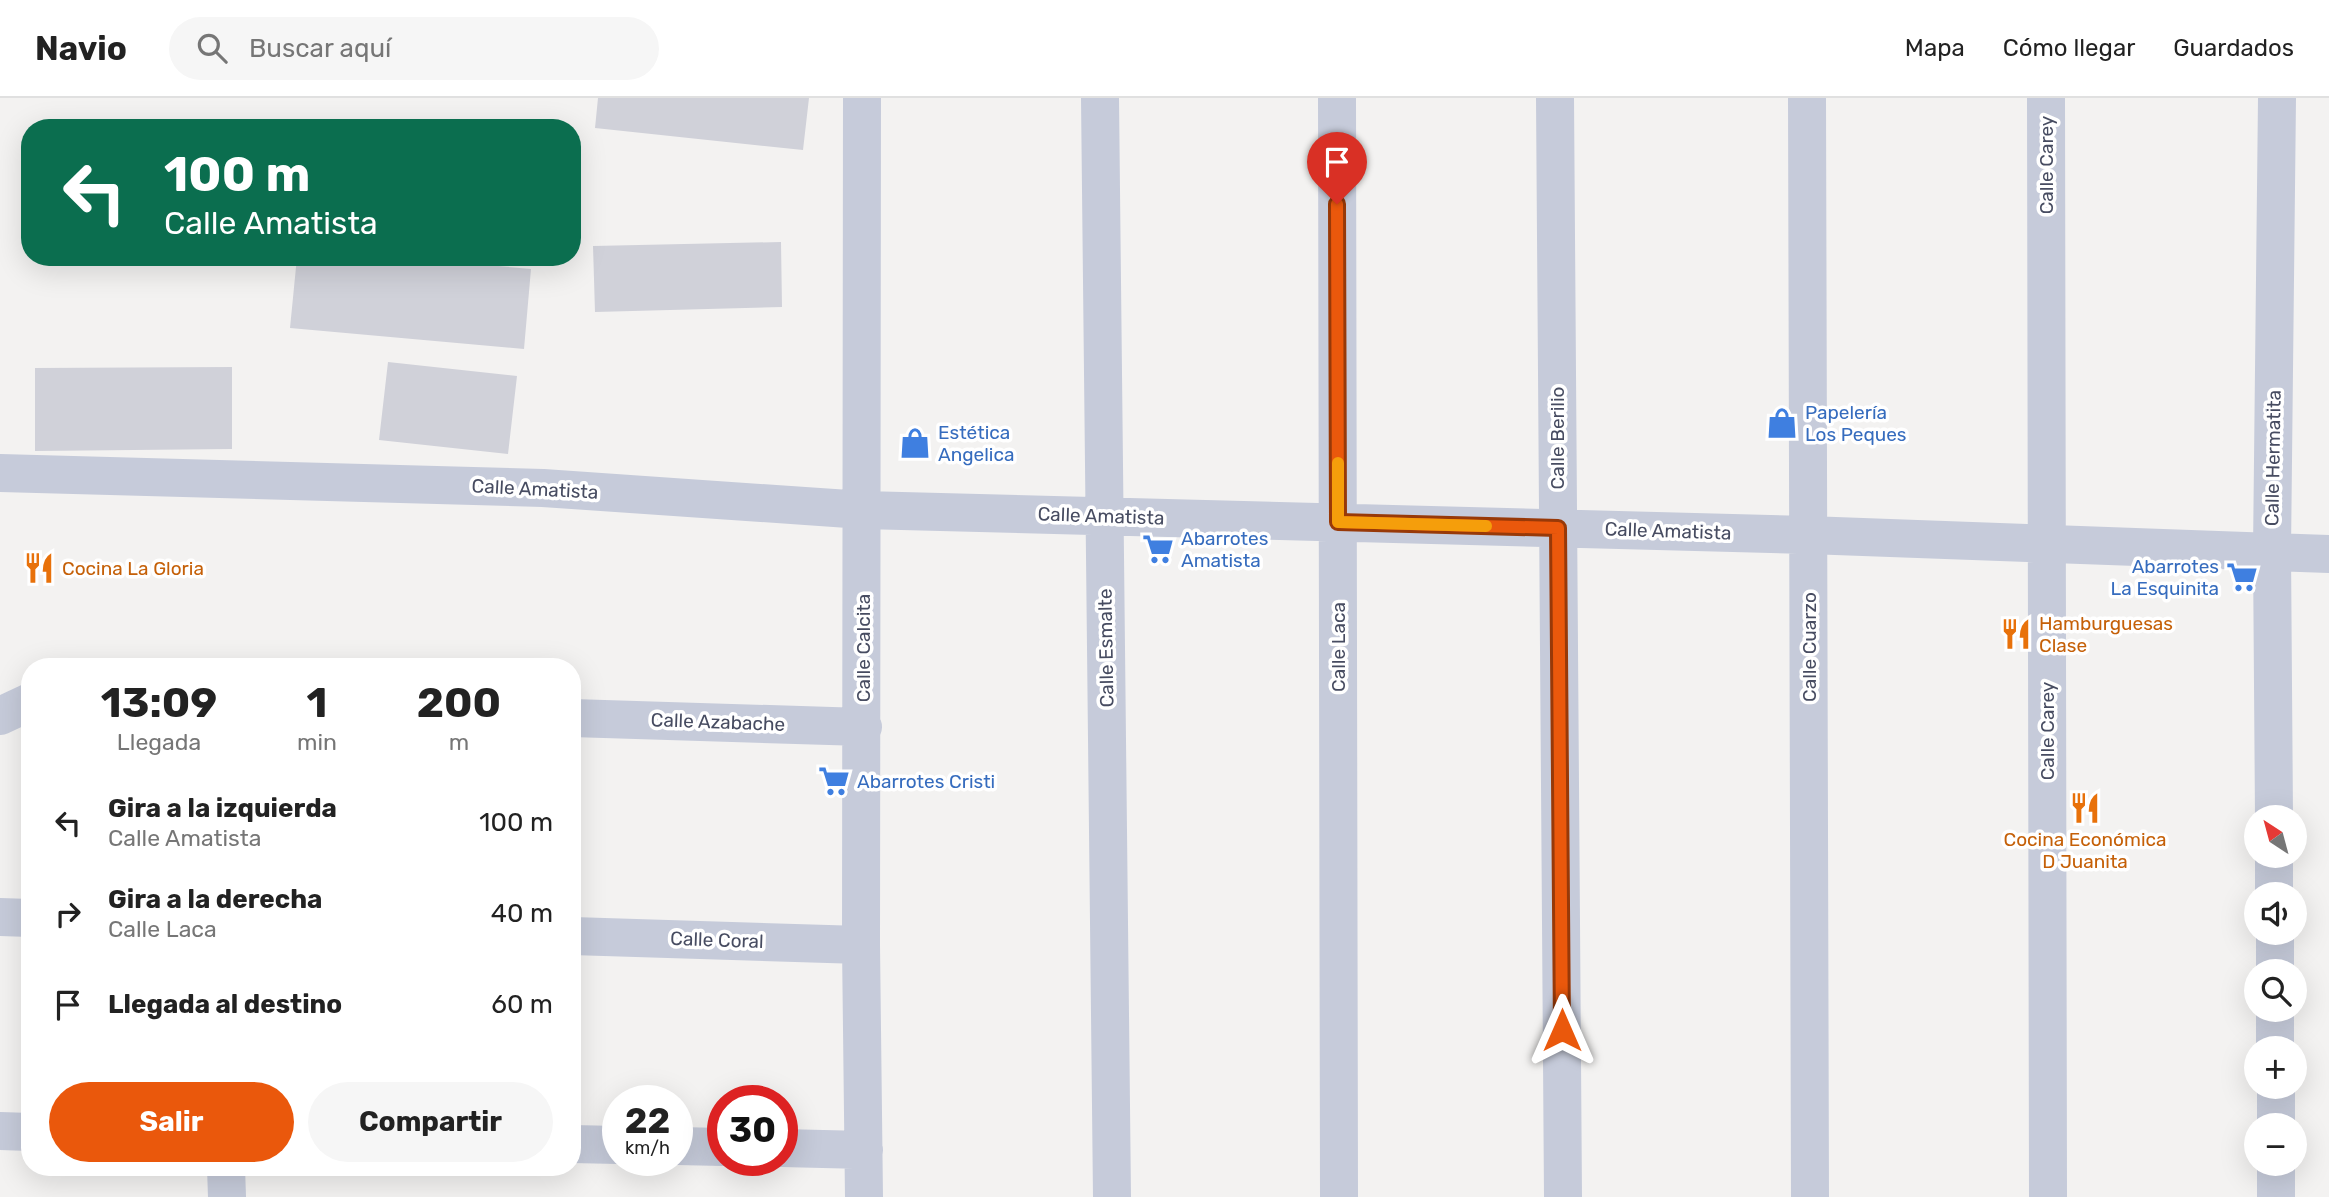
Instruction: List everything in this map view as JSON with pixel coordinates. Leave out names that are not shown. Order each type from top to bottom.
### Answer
[{"type":"street","name":"Calle Calcita","points":[[862,98],[861,945],[864,1197]]},
{"type":"street","name":"Calle Esmalte","points":[[1100,98],[1112,1197]]},
{"type":"street","name":"Calle Laca","points":[[1337,98],[1339,1197]]},
{"type":"street","name":"Calle Berilio","points":[[1555,98],[1563,1197]]},
{"type":"street","name":"Calle Cuarzo","points":[[1807,98],[1810,1197]]},
{"type":"street","name":"Calle Carey","points":[[2046,98],[2048,1197]]},
{"type":"street","name":"Calle Hermatita","points":[[2274,805],[2272,551],[2277,98]]},
{"type":"street","name":"Calle Amatista","points":[[0,473],[543,488],[863,510],[1808,535],[2329,554]]},
{"type":"street","points":[[0,716],[21,706]]},
{"type":"street","name":"Calle Azabache","points":[[581,718],[863,727]]},
{"type":"street","points":[[0,917],[21,918]]},
{"type":"street","name":"Calle Coral","points":[[581,936],[861,945]]},
{"type":"street","points":[[0,1131],[21,1132]]},
{"type":"street","points":[[581,1144],[602,1145]]},
{"type":"street","points":[[798,1148],[864,1150]]},
{"type":"street","points":[[227,1176],[228,1197]]},
{"type":"street","points":[[2276,1176],[2276,1197]]},
{"type":"building","points":[[598,98],[809,98],[803,150],[595,128]]},
{"type":"building","points":[[781,242],[782,307],[595,312],[593,246]]},
{"type":"building","points":[[296,266],[498,266],[531,269],[524,349],[290,328]]},
{"type":"building","points":[[388,362],[517,376],[508,454],[379,440]]},
{"type":"building","points":[[232,367],[232,449],[35,451],[35,368]]},
{"type":"slow traffic","points":[[1338,463],[1338,522],[1486,526]]},
{"type":"place","name":"Papelería Los Peques","points":[[1782,423]]},
{"type":"place","name":"Estética Angelica","points":[[915,443]]},
{"type":"place","name":"Abarrotes Amatista","points":[[1158,549]]},
{"type":"place","name":"Cocina La Gloria","points":[[39,568]]},
{"type":"place","name":"Abarrotes La Esquinita","points":[[2242,577]]},
{"type":"place","name":"Hamburguesas Clase","points":[[2016,634]]},
{"type":"place","name":"Abarrotes Cristi","points":[[834,781]]},
{"type":"place","name":"Cocina Económica D Juanita","points":[[2085,808]]},
{"type":"route","points":[[1337,204],[1338,522],[1558,528],[1562,1030]]}]
